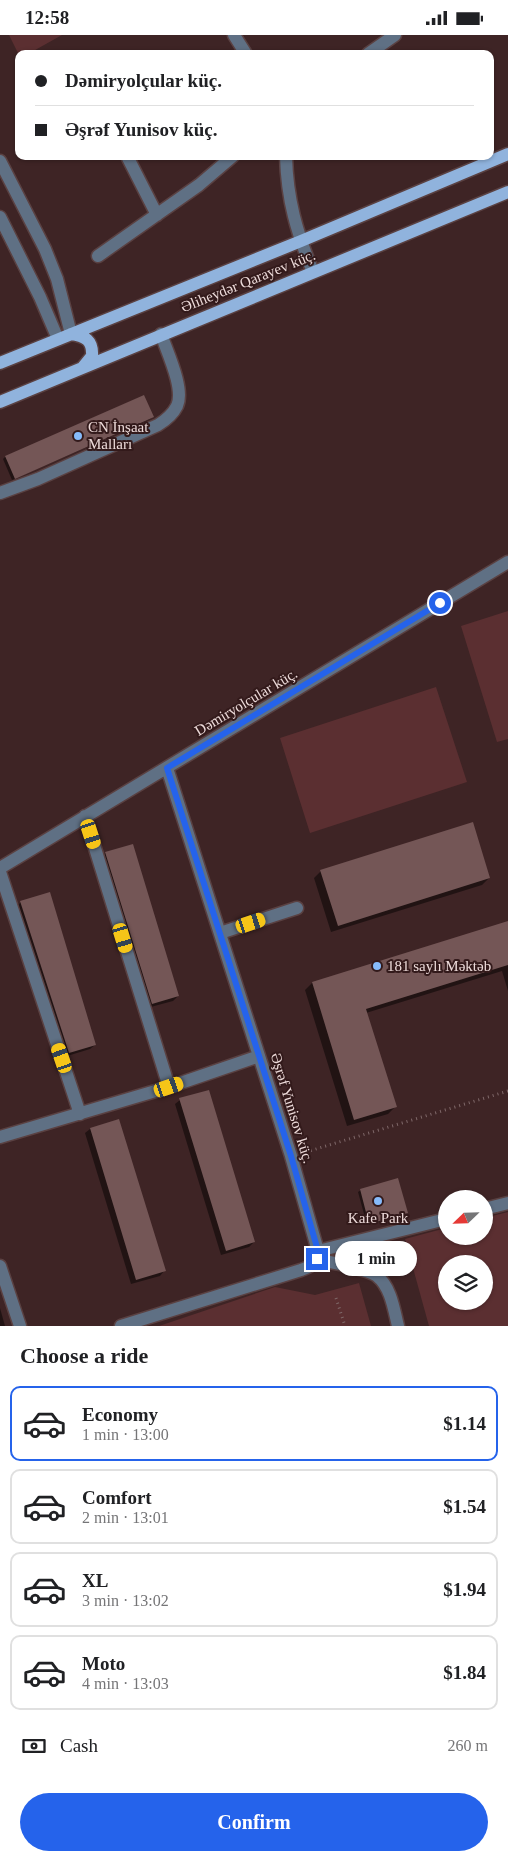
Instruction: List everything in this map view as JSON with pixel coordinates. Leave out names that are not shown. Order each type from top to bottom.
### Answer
[{"type":"main road","name":"Əliheydər Qarayev küç.","points":[[494,160],[508,154]]},
{"type":"main road","name":"Əliheydər Qarayev küç.","points":[[0,363],[301,241],[494,160]]},
{"type":"main road","name":"Əliheydər Qarayev küç.","points":[[0,402],[508,192]]},
{"type":"main road","points":[[71,334],[83,336],[91,344],[92,356],[83,367]]},
{"type":"street","points":[[234,35],[243,50]]},
{"type":"street","points":[[374,50],[395,35]]},
{"type":"street","points":[[129,160],[157,215]]},
{"type":"street","points":[[98,255],[199,185],[228,160]]},
{"type":"street","name":"Əliheydər Qarayev küç.","points":[[286,160],[290,203],[301,241]]},
{"type":"street","points":[[0,161],[45,249],[57,279],[71,334]]},
{"type":"street","points":[[0,217],[40,297],[58,339]]},
{"type":"street","points":[[301,241],[314,272]]},
{"type":"street","points":[[0,493],[38,479],[158,425],[169,417],[178,404],[179,388],[161,334]]},
{"type":"street","name":"Dəmiryolçular küç.","points":[[0,868],[508,562]]},
{"type":"street","name":"Əşrəf Yunisov küç.","points":[[167,768],[291,1156],[318,1255]]},
{"type":"street","points":[[86,816],[169,1087]]},
{"type":"street","points":[[0,872],[80,1114]]},
{"type":"street","points":[[220,933],[297,908]]},
{"type":"street","points":[[0,1137],[169,1087],[259,1056]]},
{"type":"street","points":[[493,1207],[508,1203]]},
{"type":"street","points":[[121,1326],[301,1270],[313,1265],[318,1255],[438,1221]]},
{"type":"street","points":[[318,1255],[377,1276],[384,1284],[390,1297],[398,1326]]},
{"type":"street","points":[[0,1266],[20,1326]]},
{"type":"path","points":[[291,1156],[508,1091]]},
{"type":"path","points":[[336,1298],[345,1326]]},
{"type":"shaded area","points":[[9,35],[62,35],[35,50],[16,50]]},
{"type":"shaded area","points":[[508,611],[508,739],[497,742],[461,626]]},
{"type":"shaded area","points":[[436,687],[467,782],[310,833],[280,738]]},
{"type":"shaded area","points":[[508,1212],[508,1326],[429,1326],[405,1239],[438,1230],[438,1245],[493,1245],[493,1216]]},
{"type":"shaded area","points":[[359,1283],[371,1326],[159,1326],[275,1287],[315,1295]]},
{"type":"building","points":[[144,395],[154,417],[15,479],[5,456]]},
{"type":"building","points":[[473,822],[490,878],[338,926],[320,870]]},
{"type":"building","points":[[133,844],[179,996],[152,1004],[105,852]]},
{"type":"building","points":[[50,892],[96,1045],[69,1053],[20,901]]},
{"type":"building","points":[[508,921],[508,965],[366,1009],[397,1107],[354,1120],[312,982]]},
{"type":"building","points":[[209,1090],[255,1242],[226,1251],[179,1098]]},
{"type":"building","points":[[119,1119],[166,1271],[136,1280],[90,1128]]},
{"type":"building","points":[[398,1178],[408,1213],[369,1224],[360,1189]]},
{"type":"place","name":"CN İnşaat Malları","points":[[78,436]]},
{"type":"place","name":"181 saylı Məktəb","points":[[377,966]]},
{"type":"place","name":"Kafe Park","points":[[378,1201]]},
{"type":"route","points":[[317,1259],[318,1251],[291,1156],[167,768],[440,603]]}]
